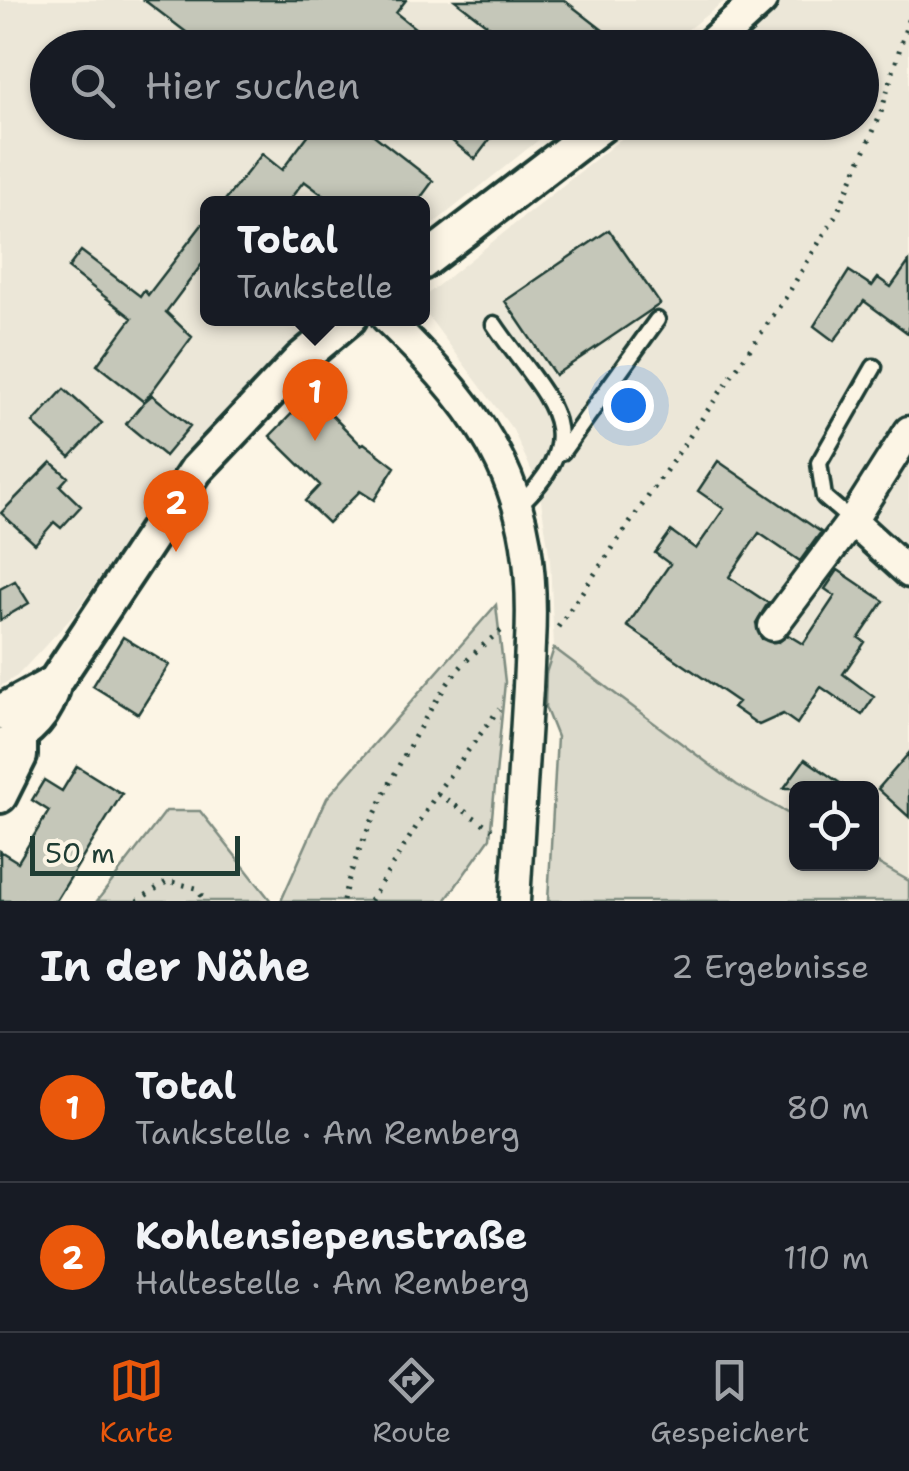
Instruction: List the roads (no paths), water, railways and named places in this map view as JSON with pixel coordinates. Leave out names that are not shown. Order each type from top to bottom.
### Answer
[{"type":"street","points":[[728,30],[760,0]]},
{"type":"street","points":[[430,256],[582,140]]},
{"type":"street","points":[[0,796],[20,756],[7,731],[49,706],[56,682],[196,470],[301,359],[340,326]]},
{"type":"street","points":[[394,326],[467,404],[500,458],[530,552],[540,630],[518,692],[515,901]]},
{"type":"street","points":[[773,626],[852,520],[909,431]]},
{"type":"street","points":[[852,520],[909,572]]},
{"type":"lane","points":[[518,505],[546,480],[558,456],[657,320]]},
{"type":"lane","points":[[494,324],[556,416],[562,438],[558,456]]},
{"type":"lane","points":[[852,520],[824,497],[819,463],[874,367]]},
{"type":"place","name":"Total","points":[[315,441]]},
{"type":"place","name":"Kohlensiepenstraße","points":[[176,552]]}]
